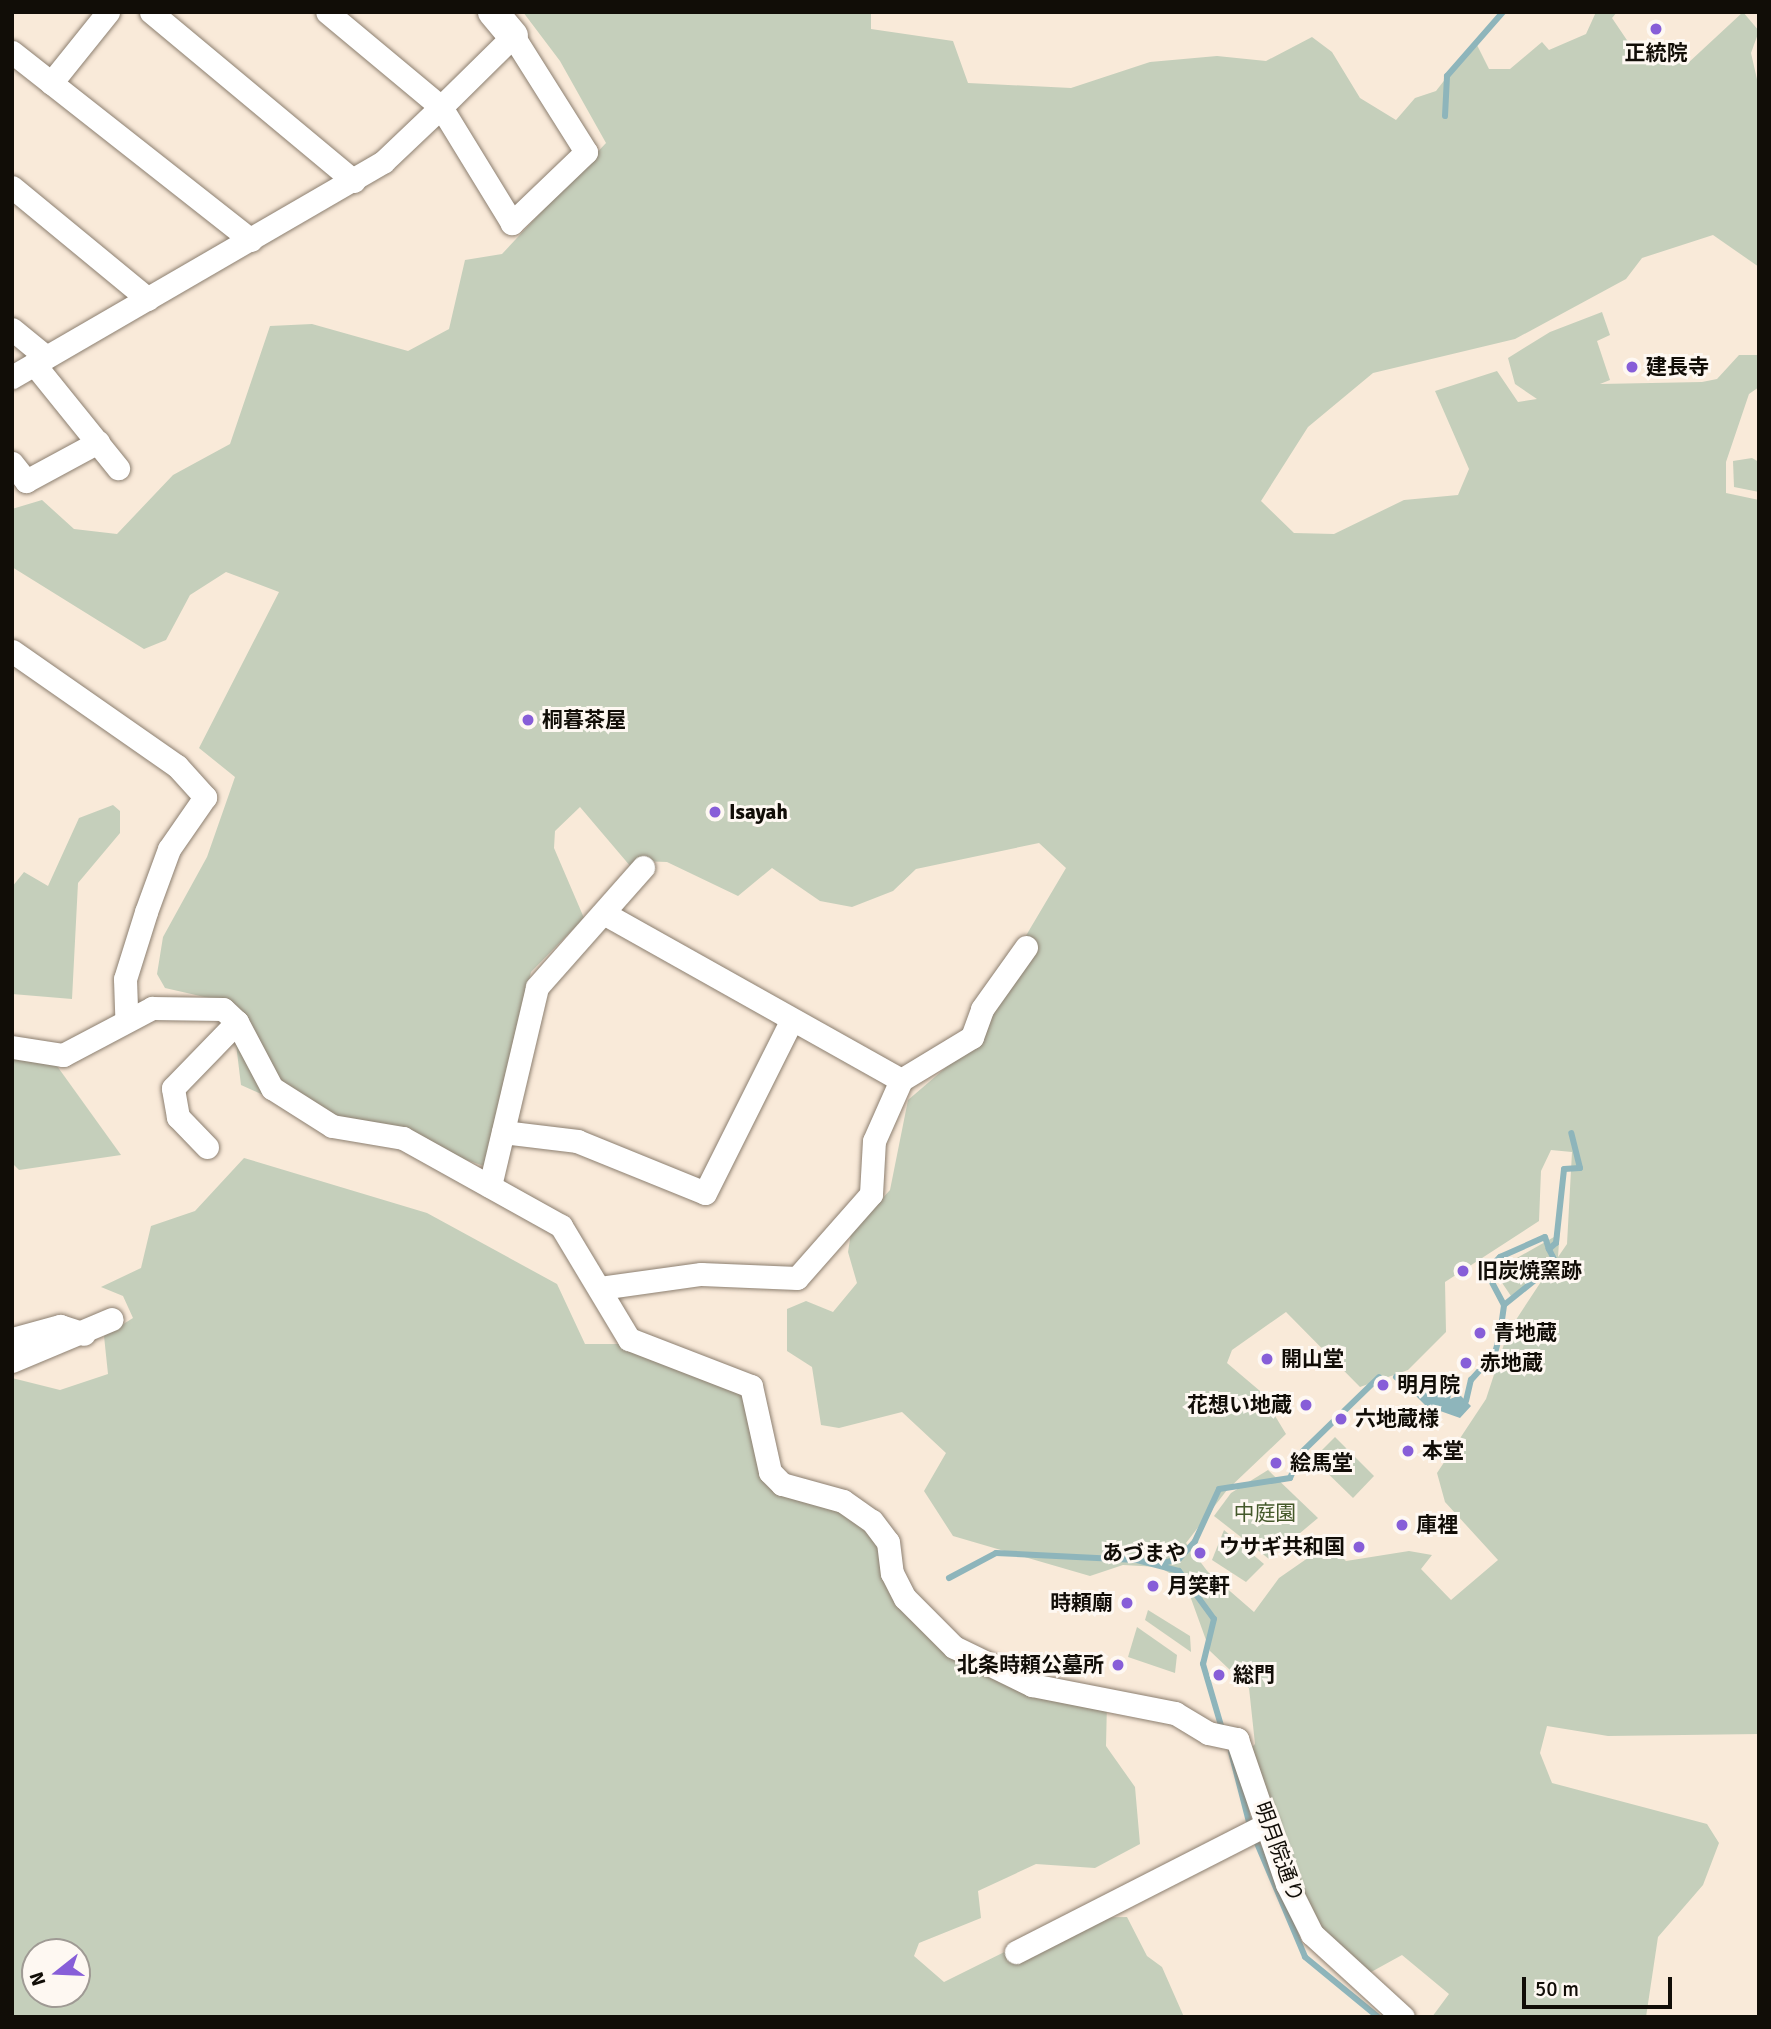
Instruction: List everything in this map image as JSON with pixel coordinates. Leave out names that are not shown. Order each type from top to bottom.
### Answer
[{"type":"street","points":[[51,83],[108,12]]},
{"type":"street","points":[[150,12],[354,181]]},
{"type":"street","points":[[327,12],[441,107],[512,223],[586,152],[513,36],[493,12]]},
{"type":"street","points":[[12,377],[354,181],[441,107],[513,36]]},
{"type":"street","points":[[12,52],[251,240]]},
{"type":"street","points":[[12,187],[149,299]]},
{"type":"street","points":[[12,330],[40,361],[118,468]]},
{"type":"street","points":[[12,463],[26,481],[98,442]]},
{"type":"street","points":[[12,651],[177,766],[205,797],[169,849],[146,912],[125,979],[126,1017]]},
{"type":"street","points":[[490,1186],[537,987],[605,914],[643,867]]},
{"type":"street","points":[[605,914],[790,1023],[901,1080]]},
{"type":"street","points":[[12,1047],[63,1055],[95,1043],[126,1017],[190,1004],[223,1009],[237,1022],[272,1088],[332,1126],[403,1138],[561,1226],[600,1288],[701,1274],[797,1278],[871,1194],[874,1141],[901,1080],[972,1037],[982,1009],[1026,947]]},
{"type":"street","points":[[207,1147],[178,1117],[173,1088],[237,1022]]},
{"type":"street","points":[[503,1132],[577,1141],[705,1193],[790,1023]]},
{"type":"street","name":"明月院通り","points":[[600,1288],[629,1339],[751,1386],[771,1472],[782,1484],[843,1501],[872,1521],[888,1542],[892,1573],[905,1598],[969,1657],[1032,1685],[1174,1713],[1242,1746],[1254,1829],[1312,1934],[1388,2013]]},
{"type":"street","points":[[12,1361],[84,1334],[112,1319]]},
{"type":"street","points":[[12,1339],[60,1326],[84,1334]]},
{"type":"street","points":[[1016,1952],[1254,1829]]},
{"type":"green space","points":[[523,12],[871,12],[871,29],[953,41],[968,83],[1071,88],[1150,62],[1217,56],[1266,61],[1312,37],[1332,52],[1360,98],[1396,120],[1415,98],[1436,91],[1475,41],[1489,69],[1510,69],[1542,42],[1549,50],[1586,34],[1596,12],[1617,12],[1612,18],[1635,52],[1687,64],[1743,12],[1759,31],[1751,53],[1759,88],[1759,267],[1713,235],[1642,258],[1626,279],[1515,339],[1373,373],[1308,427],[1261,501],[1294,533],[1334,534],[1404,500],[1458,495],[1469,469],[1435,391],[1497,371],[1518,402],[1537,399],[1515,384],[1508,358],[1550,332],[1602,312],[1610,335],[1597,341],[1610,380],[1600,384],[1702,382],[1717,379],[1739,355],[1759,355],[1759,387],[1749,394],[1726,462],[1726,493],[1759,500],[1759,1734],[1608,1736],[1547,1726],[1540,1753],[1552,1783],[1707,1824],[1719,1843],[1703,1885],[1658,1937],[1646,2017],[1432,2017],[1449,1994],[1402,1955],[1362,1977],[1316,1922],[1243,1757],[1255,1744],[1249,1688],[1210,1651],[1185,1582],[1159,1567],[1123,1565],[1090,1576],[953,1536],[924,1491],[946,1453],[902,1412],[839,1428],[821,1425],[812,1367],[787,1351],[787,1309],[806,1301],[833,1312],[857,1283],[848,1252],[851,1233],[890,1190],[908,1100],[950,1064],[1066,868],[1039,843],[916,869],[893,891],[852,907],[820,901],[772,868],[738,896],[667,862],[638,861],[631,867],[580,807],[555,831],[554,848],[584,918],[531,972],[484,1166],[403,1138],[332,1126],[241,1085],[231,1003],[165,988],[157,974],[163,937],[207,857],[235,777],[199,748],[279,592],[226,572],[190,595],[166,640],[144,649],[12,567],[12,509],[42,500],[74,529],[117,534],[173,475],[230,444],[270,326],[312,324],[408,351],[449,329],[465,260],[502,254],[606,143],[560,61]],"holes":[[[1551,1150],[1572,1152],[1567,1244],[1558,1257],[1563,1182],[1554,1237],[1494,1271],[1511,1296],[1550,1268],[1508,1332],[1486,1399],[1437,1473],[1445,1502],[1498,1560],[1451,1600],[1421,1569],[1432,1555],[1409,1551],[1346,1561],[1328,1544],[1279,1578],[1254,1612],[1208,1572],[1186,1543],[1227,1490],[1286,1434],[1260,1391],[1227,1363],[1232,1350],[1286,1312],[1360,1387],[1408,1370],[1446,1332],[1445,1282],[1539,1221],[1541,1171]]]},
{"type":"green space","points":[[1752,458],[1759,462],[1759,492],[1734,487],[1733,461]]},
{"type":"green space","points":[[113,805],[120,811],[120,833],[78,883],[72,999],[12,994],[12,887],[24,872],[48,886],[79,818]]},
{"type":"green space","points":[[12,1052],[52,1059],[121,1155],[19,1170],[12,1163]]},
{"type":"green space","points":[[244,1158],[427,1213],[557,1284],[585,1344],[626,1344],[743,1389],[765,1478],[858,1517],[965,1661],[996,1680],[1107,1702],[1106,1746],[1135,1787],[1140,1844],[1095,1868],[1036,1864],[978,1891],[981,1918],[919,1943],[914,1956],[944,1982],[1073,1918],[1127,1917],[1147,1956],[1162,1967],[1184,2017],[12,2017],[12,1378],[60,1390],[108,1374],[104,1336],[133,1318],[123,1296],[101,1287],[141,1268],[151,1226],[195,1211]]},
{"type":"green space","points":[[1335,1437],[1374,1476],[1353,1498],[1313,1459]]},
{"type":"green space","name":"中庭園","points":[[1268,1470],[1318,1518],[1269,1559],[1214,1516],[1231,1493]]},
{"type":"green space","points":[[1224,1530],[1264,1564],[1246,1582],[1212,1560]]},
{"type":"green space","points":[[1148,1610],[1190,1636],[1191,1652],[1145,1620]]},
{"type":"green space","points":[[1137,1627],[1177,1655],[1175,1673],[1128,1657]]},
{"type":"water","points":[[1426,1374],[1445,1378],[1453,1389],[1450,1399],[1460,1395],[1471,1406],[1460,1418],[1426,1406],[1400,1380]]},
{"type":"waterway","points":[[1445,116],[1447,76],[1503,12]]},
{"type":"waterway","points":[[1466,1401],[1471,1380],[1495,1353],[1500,1334],[1504,1305],[1486,1271],[1500,1257],[1545,1237],[1549,1249],[1556,1243],[1564,1169],[1580,1168],[1571,1133]]},
{"type":"waterway","points":[[1504,1305],[1556,1263],[1549,1249]]},
{"type":"waterway","points":[[1303,1451],[1379,1377]]},
{"type":"waterway","points":[[1396,1377],[1400,1380]]},
{"type":"waterway","points":[[1163,1563],[1179,1559],[1195,1541],[1219,1489],[1290,1478],[1297,1463]]},
{"type":"waterway","points":[[949,1578],[996,1553],[1137,1560],[1179,1571],[1214,1619],[1203,1664],[1222,1729]]},
{"type":"waterway","points":[[1231,1752],[1250,1826]]},
{"type":"waterway","points":[[1254,1836],[1305,1957],[1378,2017]]},
{"type":"place","name":"正統院","points":[[1656,29]]},
{"type":"place","name":"建長寺","points":[[1632,367]]},
{"type":"place","name":"桐暮茶屋","points":[[528,720]]},
{"type":"place","name":"Isayah","points":[[715,812]]},
{"type":"place","name":"旧炭焼窯跡","points":[[1463,1271]]},
{"type":"place","name":"青地蔵","points":[[1480,1333]]},
{"type":"place","name":"開山堂","points":[[1267,1359]]},
{"type":"place","name":"赤地蔵","points":[[1466,1363]]},
{"type":"place","name":"明月院","points":[[1383,1385]]},
{"type":"place","name":"花想い地蔵","points":[[1306,1405]]},
{"type":"place","name":"六地蔵様","points":[[1341,1419]]},
{"type":"place","name":"本堂","points":[[1408,1451]]},
{"type":"place","name":"絵馬堂","points":[[1276,1463]]},
{"type":"place","name":"庫裡","points":[[1402,1525]]},
{"type":"place","name":"ウサギ共和国","points":[[1359,1547]]},
{"type":"place","name":"あづまや","points":[[1200,1553]]},
{"type":"place","name":"月笑軒","points":[[1153,1586]]},
{"type":"place","name":"時頼廟","points":[[1127,1603]]},
{"type":"place","name":"北条時頼公墓所","points":[[1118,1665]]},
{"type":"place","name":"総門","points":[[1219,1675]]}]
